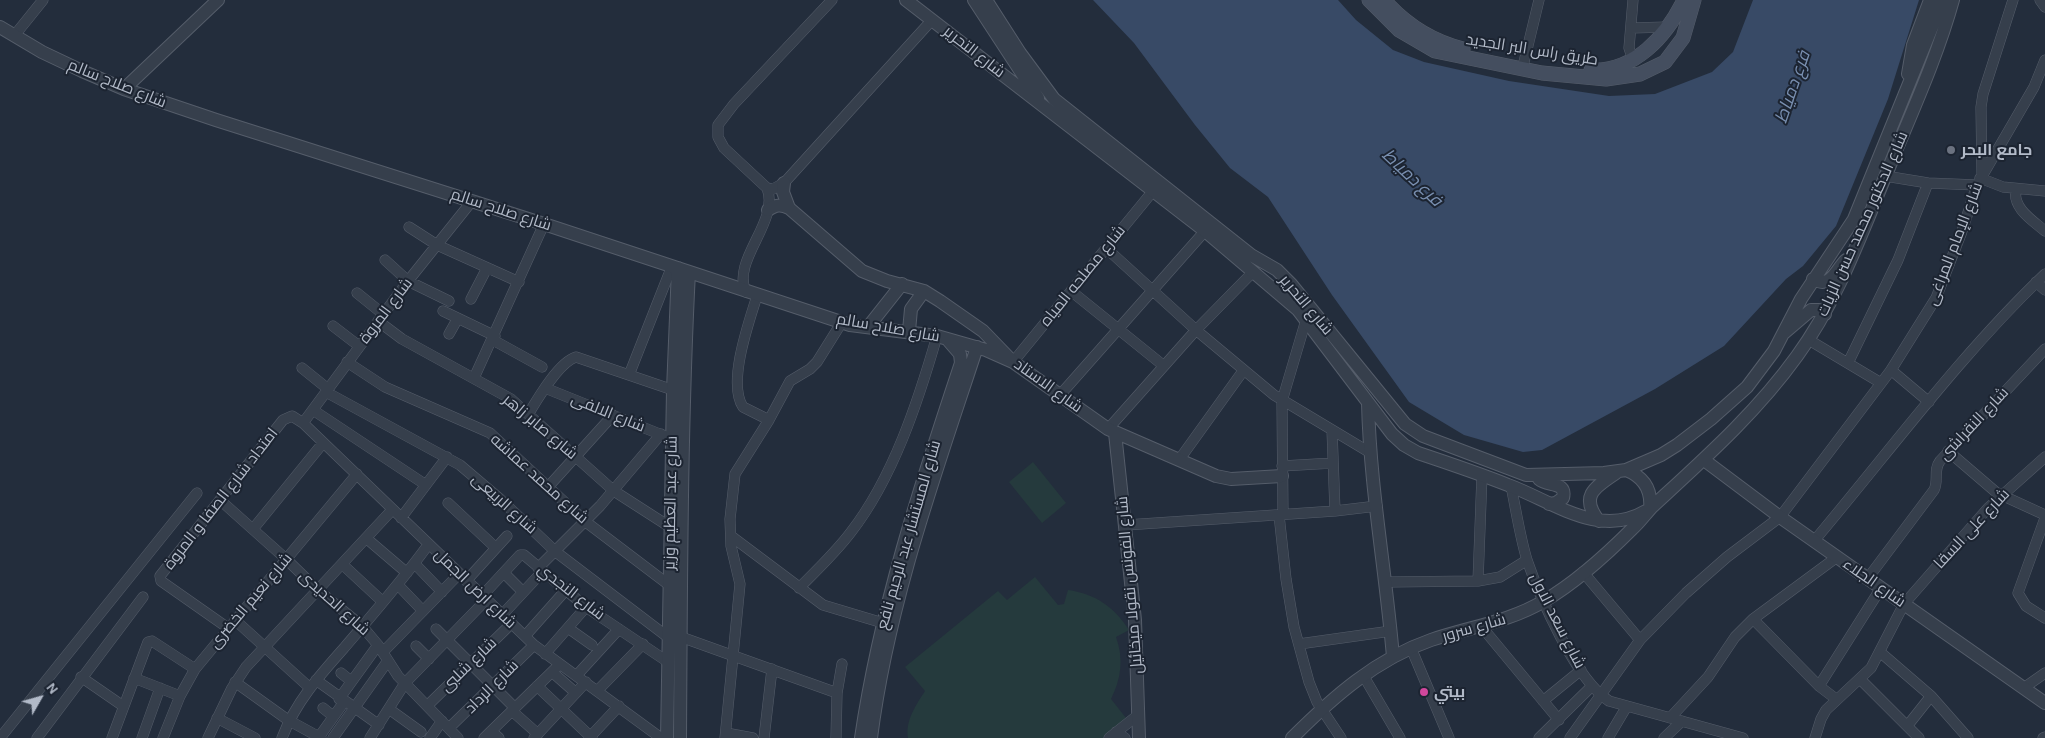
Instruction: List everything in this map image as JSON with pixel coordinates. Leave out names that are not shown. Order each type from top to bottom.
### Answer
[{"type":"main road","name":"طريق راس البر الجديد","points":[[1369,0],[1388,21],[1410,38],[1449,55],[1569,76],[1615,79],[1640,74],[1658,67],[1676,50],[1685,32],[1694,0]]},
{"type":"main road","name":"طريق راس البر الجديد","points":[[1384,0],[1410,25],[1436,41],[1466,50],[1524,62],[1598,70],[1616,68],[1633,60],[1664,31],[1684,0]]},
{"type":"main road","points":[[1664,31],[1665,47],[1676,50]]},
{"type":"main road","points":[[1633,60],[1639,66],[1640,74]]},
{"type":"street","points":[[14,36],[43,0]]},
{"type":"street","points":[[124,89],[218,0]]},
{"type":"street","points":[[832,0],[734,104],[718,125],[718,138],[724,148],[767,188],[773,189],[784,183],[932,20]]},
{"type":"street","name":"شارع التحرير","points":[[906,0],[1205,231],[1252,273],[1286,299],[1306,320],[1392,434],[1404,445],[1418,453],[1482,475],[1549,504],[1599,521],[1620,521],[1650,509]]},
{"type":"street","name":"شارع التحرير","points":[[974,0],[1042,104]]},
{"type":"street","name":"شارع التحرير","points":[[986,0],[1020,53],[1054,99],[1250,255],[1273,268],[1295,288],[1405,424],[1423,436],[1526,475],[1622,471]]},
{"type":"street","points":[[1524,62],[1539,0]]},
{"type":"street","points":[[1633,0],[1629,48],[1633,60]]},
{"type":"street","points":[[1907,87],[1910,59],[1930,0]]},
{"type":"street","name":"شارع الدكتور محمد حسن الزيات","points":[[1622,471],[1677,445],[1730,404],[1763,368],[1784,334],[1813,279],[1854,219],[1941,0]]},
{"type":"street","name":"شارع الدكتور محمد حسن الزيات","points":[[1650,509],[1704,460],[1760,401],[1808,340],[1824,314],[1854,252],[1953,0]]},
{"type":"street","points":[[1980,179],[1982,94],[2013,0]]},
{"type":"street","points":[[2040,0],[2045,7]]},
{"type":"street","name":"شارع صلاح سالم","points":[[0,27],[42,52],[124,89],[216,120],[544,224],[680,268],[751,294],[842,322],[909,331],[942,338],[977,347],[1013,362]]},
{"type":"street","points":[[1631,28],[1664,31]]},
{"type":"street","name":"شارع الإمام المراغى","points":[[1570,738],[1640,640],[1720,563],[1780,517],[1891,370],[1936,298],[1980,179],[2034,87],[2045,60]]},
{"type":"street","points":[[1885,176],[1928,183],[1980,179],[2016,189],[2045,191]]},
{"type":"street","points":[[784,183],[785,200],[789,208]]},
{"type":"street","points":[[1848,364],[1898,260],[1928,183]]},
{"type":"street","points":[[767,188],[770,203],[742,277],[751,294],[738,391],[743,407],[769,420]]},
{"type":"street","points":[[2016,189],[2015,201],[2045,231]]},
{"type":"street","name":"شارع مصلحه المياه","points":[[1013,362],[1153,191]]},
{"type":"street","name":"شارع المروة","points":[[304,423],[408,281],[472,201]]},
{"type":"street","points":[[768,210],[774,206],[782,205],[789,208]]},
{"type":"street","name":"شارع الاستاد","points":[[789,208],[862,272],[924,291],[983,331],[1013,362],[1111,431],[1216,476],[1231,479],[1282,471]]},
{"type":"street","points":[[474,378],[494,338],[544,224]]},
{"type":"street","points":[[409,227],[437,245],[518,282]]},
{"type":"street","points":[[1060,395],[1205,231]]},
{"type":"street","points":[[1106,248],[1243,370],[1282,400],[1369,452]]},
{"type":"street","points":[[1813,279],[1822,284],[1829,282],[1844,261],[1854,252]]},
{"type":"street","points":[[385,260],[408,281],[449,302]]},
{"type":"street","points":[[471,299],[487,268]]},
{"type":"street","points":[[629,375],[680,268]]},
{"type":"street","name":"شارع عبد العظيم وزير","points":[[678,457],[666,436],[673,390],[680,268]]},
{"type":"street","name":"شارع عبد العظيم وزير","points":[[680,268],[683,389],[677,474],[675,623],[680,738]]},
{"type":"street","points":[[1263,281],[1273,276],[1273,268]]},
{"type":"street","points":[[726,285],[745,270]]},
{"type":"street","points":[[1111,431],[1196,330],[1252,273]]},
{"type":"street","points":[[1814,541],[1928,402],[2004,314],[2045,274]]},
{"type":"street","points":[[2036,282],[2045,290]]},
{"type":"street","points":[[868,327],[902,284]]},
{"type":"street","points":[[1286,299],[1286,289],[1295,288]]},
{"type":"street","points":[[909,331],[911,309],[924,291]]},
{"type":"street","points":[[1072,291],[1164,366]]},
{"type":"street","name":"شارع صابر زاهر","points":[[357,293],[402,340],[511,399],[529,413],[614,491],[670,527]]},
{"type":"street","points":[[1784,334],[1811,310],[1819,310],[1824,314]]},
{"type":"street","points":[[443,311],[494,338],[542,367]]},
{"type":"street","points":[[449,334],[458,318]]},
{"type":"street","points":[[1306,320],[1282,400],[1281,515],[1286,579],[1309,682],[1322,709],[1341,738]]},
{"type":"street","points":[[753,738],[725,736],[740,584],[733,556],[730,519],[735,474],[769,420],[790,380],[810,369],[817,362],[842,322]]},
{"type":"street","points":[[333,326],[359,346]]},
{"type":"street","points":[[799,588],[852,532],[871,502],[919,399],[942,338]]},
{"type":"street","name":"شارع المستشار عبد الرحيم نافع","points":[[861,738],[883,623],[901,548],[961,363],[960,354],[942,338]]},
{"type":"street","points":[[1808,340],[1881,383]]},
{"type":"street","name":"شارع المستشار عبد الرحيم نافع","points":[[871,738],[875,706],[911,552],[977,347]]},
{"type":"street","name":"شارع النقراشى","points":[[1868,578],[1934,490],[1937,482],[1936,465],[2045,349]]},
{"type":"street","points":[[529,413],[545,388],[569,361],[576,357],[673,390]]},
{"type":"street","name":"شارع محمد عماشه","points":[[347,362],[385,387],[490,433],[586,522],[670,585]]},
{"type":"street","name":"شارع الربيعى","points":[[302,368],[327,390],[460,465],[500,499],[556,552],[675,638],[732,654],[837,693]]},
{"type":"street","points":[[1180,460],[1243,370]]},
{"type":"street","points":[[1891,370],[1928,402]]},
{"type":"street","name":"شارع الالفى","points":[[545,388],[666,436]]},
{"type":"street","points":[[1368,403],[1369,452],[1386,582],[1393,657]]},
{"type":"street","points":[[313,410],[426,485]]},
{"type":"street","points":[[548,487],[613,415]]},
{"type":"street","name":"امتداد شارع الصفا و المروة","points":[[231,624],[160,579],[161,574],[283,420],[292,416],[304,423]]},
{"type":"street","name":"شارع ارض الجمل","points":[[304,423],[400,518],[534,645],[620,706],[648,734],[661,738]]},
{"type":"street","points":[[1332,430],[1335,511]]},
{"type":"street","name":"شارع الفونس نقولا ميخائيل","points":[[1111,431],[1126,525],[1135,620],[1139,738]]},
{"type":"street","points":[[502,615],[524,592],[556,552],[666,436]]},
{"type":"street","points":[[253,530],[323,442]]},
{"type":"street","points":[[1948,451],[2001,495],[2020,502],[2045,516],[2018,594],[2026,606],[2045,618]]},
{"type":"street","points":[[400,518],[447,457]]},
{"type":"street","name":"شارع على السقا","points":[[1815,738],[1820,719],[1836,699],[1860,679],[1880,652],[1904,604],[2001,495],[2045,457]]},
{"type":"street","name":"شارع الجلاء","points":[[1704,460],[1780,517],[2045,703]]},
{"type":"street","points":[[1282,471],[1334,463]]},
{"type":"street","points":[[1599,521],[1591,508],[1592,492],[1599,484],[1622,471],[1634,473],[1646,485],[1651,500],[1650,509]]},
{"type":"street","name":"شارع نعيم الخضرى","points":[[162,738],[180,696],[195,669],[357,474]]},
{"type":"street","name":"شارع عبد العظيم وزير","points":[[675,623],[670,585],[670,527],[677,474]]},
{"type":"street","points":[[1478,581],[1482,475]]},
{"type":"street","points":[[1538,476],[1544,483],[1556,484],[1563,489],[1563,498],[1560,501],[1549,504]]},
{"type":"street","name":"شارع سعد الاول","points":[[1511,486],[1527,560],[1544,601],[1581,670],[1600,695],[1627,706],[1741,738]]},
{"type":"street","points":[[0,738],[197,493]]},
{"type":"street","name":"شارع الحديدى","points":[[220,500],[318,590],[362,626],[405,683],[457,738]]},
{"type":"street","points":[[448,503],[496,548]]},
{"type":"street","points":[[1126,525],[1335,511],[1377,506]]},
{"type":"street","name":"شارع سرور","points":[[1292,738],[1322,709],[1363,675],[1393,657],[1411,648],[1514,616],[1544,601],[1583,572],[1633,528],[1650,509]]},
{"type":"street","points":[[208,738],[235,682],[392,510]]},
{"type":"street","points":[[235,682],[288,720],[315,736],[334,716],[351,682],[383,653],[442,592],[496,548],[507,536]]},
{"type":"street","points":[[731,536],[823,605],[883,623]]},
{"type":"street","points":[[366,538],[407,573]]},
{"type":"street","points":[[282,738],[288,720],[313,684],[384,602],[428,545]]},
{"type":"street","name":"شارع النجدي","points":[[375,733],[405,683],[447,640],[504,573],[522,555],[586,608],[668,662]]},
{"type":"street","points":[[1670,718],[1708,677],[1735,637],[1753,619],[1837,557]]},
{"type":"street","points":[[1386,582],[1478,581],[1500,577],[1527,560]]},
{"type":"street","points":[[342,564],[384,602]]},
{"type":"street","points":[[415,564],[442,592]]},
{"type":"street","points":[[1583,572],[1640,640]]},
{"type":"street","points":[[504,573],[524,592]]},
{"type":"street","points":[[398,584],[423,611]]},
{"type":"street","points":[[1819,686],[1881,588]]},
{"type":"street","points":[[525,636],[565,591]]},
{"type":"street","points":[[37,738],[143,596]]},
{"type":"street","points":[[546,654],[586,608]]},
{"type":"street","points":[[1753,619],[1819,686],[1836,699]]},
{"type":"street","points":[[231,624],[265,647],[313,684],[342,700],[375,733]]},
{"type":"street","name":"شارع شلبى","points":[[427,706],[511,624]]},
{"type":"street","points":[[1481,626],[1559,720]]},
{"type":"street","points":[[568,628],[592,645]]},
{"type":"street","points":[[436,629],[493,686],[536,736],[586,682]]},
{"type":"street","points":[[577,676],[618,629]]},
{"type":"street","points":[[1299,644],[1391,631]]},
{"type":"street","name":"شارع عبد العظيم وزير","points":[[667,738],[668,662],[675,638]]},
{"type":"street","points":[[112,738],[148,642],[151,640],[195,669]]},
{"type":"street","points":[[598,690],[643,644]]},
{"type":"street","name":"شارع الرداد","points":[[426,735],[446,725],[493,686],[534,645]]},
{"type":"street","points":[[416,646],[429,659]]},
{"type":"street","points":[[1411,648],[1449,738]]},
{"type":"street","points":[[1880,652],[1931,696],[1968,738]]},
{"type":"street","points":[[333,738],[353,709],[383,653]]},
{"type":"street","points":[[492,736],[514,709],[560,664]]},
{"type":"street","points":[[836,738],[837,693],[842,664]]},
{"type":"street","points":[[764,738],[772,669]]},
{"type":"street","points":[[1543,701],[1581,670]]},
{"type":"street","points":[[552,672],[576,693]]},
{"type":"street","points":[[341,673],[351,682]]},
{"type":"street","points":[[2025,688],[2045,674]]},
{"type":"street","points":[[1363,675],[1400,738]]},
{"type":"street","points":[[81,677],[123,706]]},
{"type":"street","points":[[134,678],[180,696]]},
{"type":"street","points":[[1860,679],[1919,738]]},
{"type":"street","points":[[537,686],[590,737],[620,706]]},
{"type":"street","points":[[1539,738],[1592,686]]},
{"type":"street","points":[[142,738],[160,688]]},
{"type":"street","points":[[1908,725],[1931,696]]},
{"type":"street","points":[[1608,738],[1627,706]]},
{"type":"street","points":[[323,708],[334,716]]},
{"type":"street","points":[[388,709],[426,735]]},
{"type":"street","points":[[1112,735],[1138,715]]},
{"type":"street","points":[[217,718],[255,738]]},
{"type":"street","points":[[1664,738],[1682,721]]},
{"type":"street","points":[[1112,735],[1125,738]]},
{"type":"green space","points":[[1033,462],[1066,503],[1042,523],[1009,482]]},
{"type":"green space","points":[[1035,577],[1058,605],[1064,604],[1068,590],[1096,598],[1110,608],[1129,630],[1116,637],[1121,661],[1117,684],[1111,699],[1126,718],[1103,738],[908,738],[907,732],[910,719],[925,691],[905,667],[998,591],[1007,600]]},
{"type":"water","name":"فرع دمياط","points":[[1093,0],[1338,0],[1356,20],[1393,50],[1424,62],[1509,81],[1609,96],[1655,94],[1712,72],[1733,52],[1753,0],[1919,0],[1888,99],[1836,226],[1803,266],[1786,279],[1724,346],[1655,389],[1542,450],[1523,452],[1464,435],[1409,402],[1332,295],[1268,197],[1230,168],[1195,125],[1134,43]]},
{"type":"place","name":"جامع البحر","points":[[1951,150]]},
{"type":"place","name":"بيتي","points":[[1424,692]]}]
